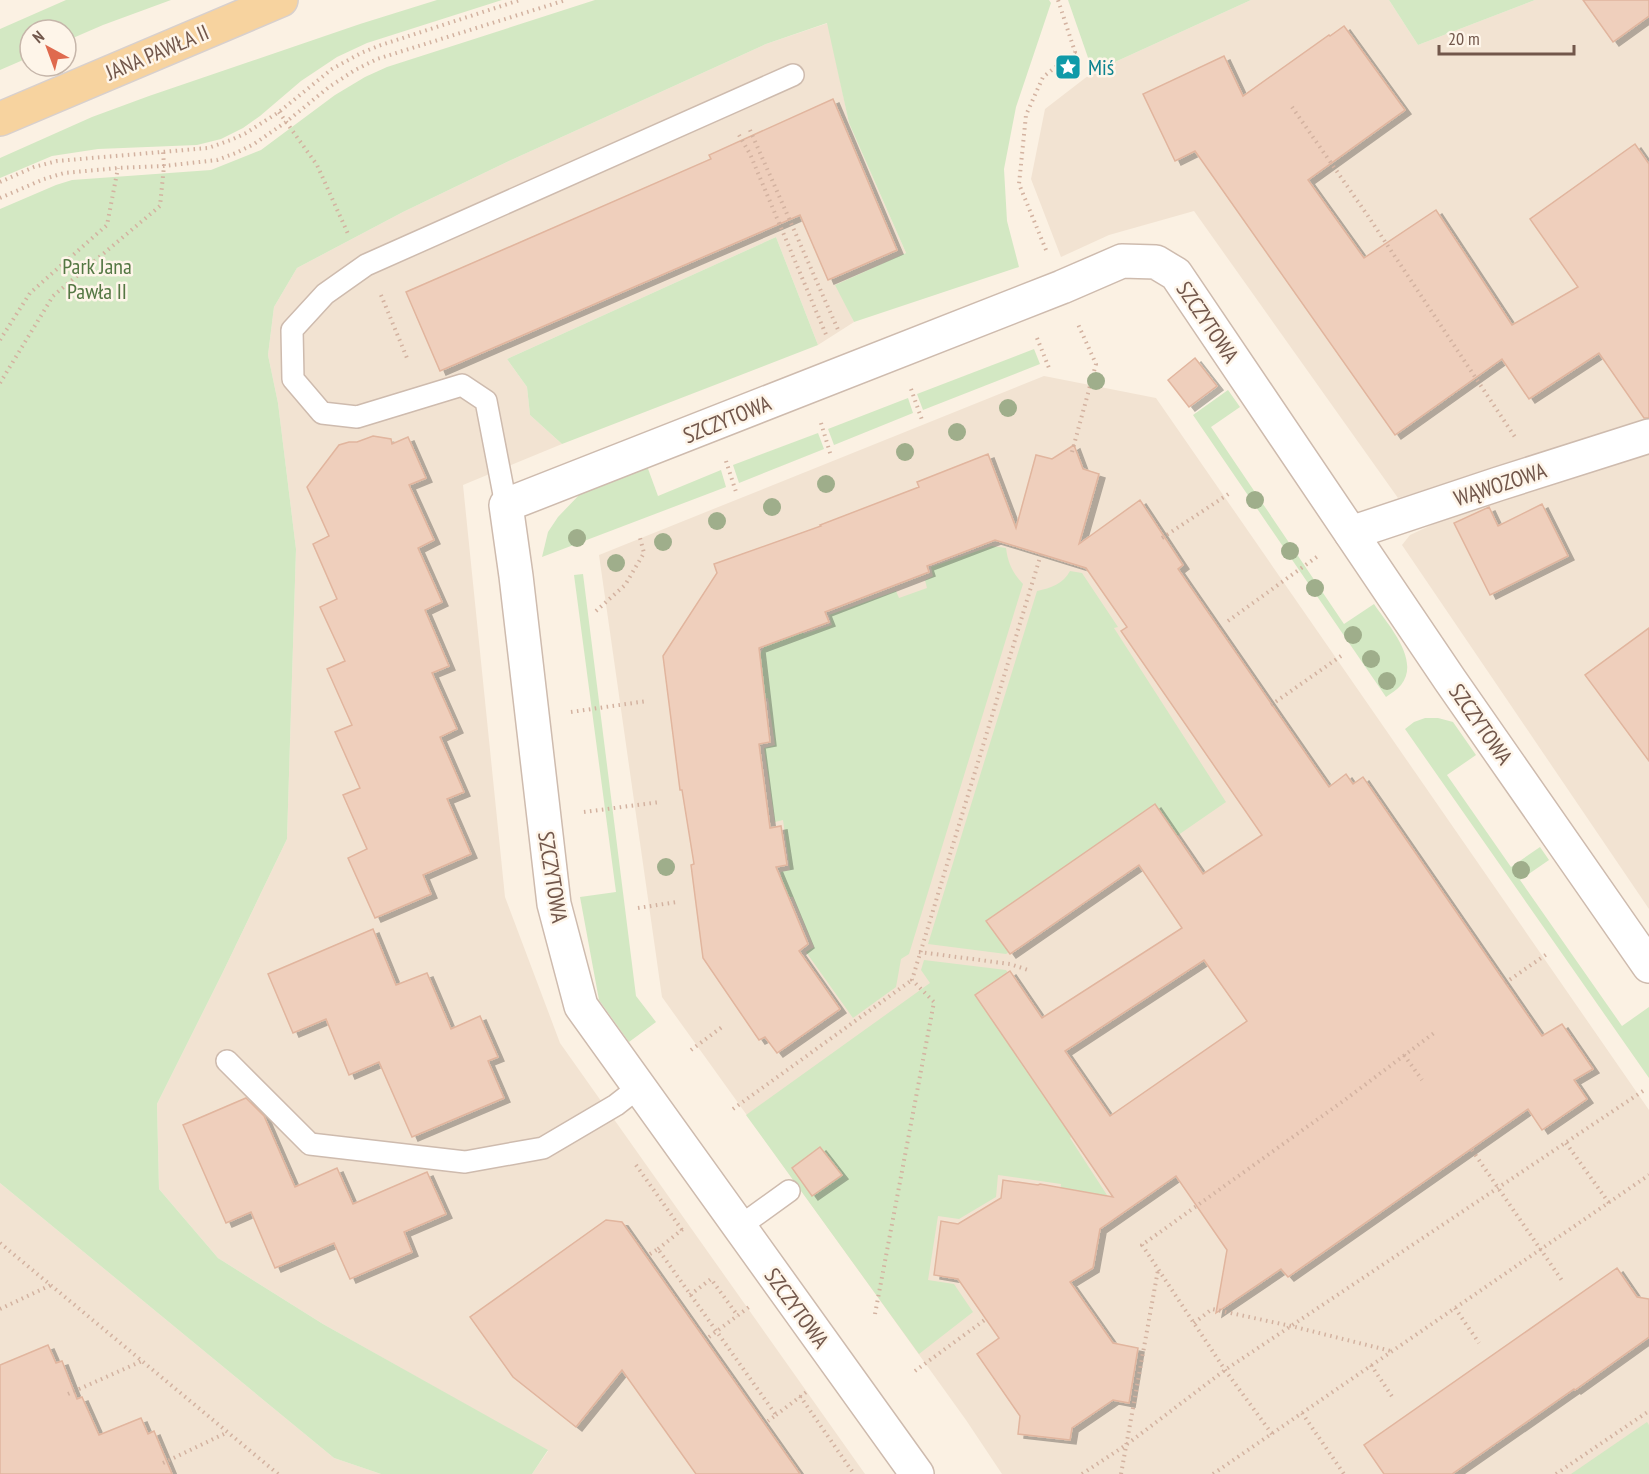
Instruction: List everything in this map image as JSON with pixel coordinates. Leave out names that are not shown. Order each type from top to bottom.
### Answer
[{"type":"main road","name":"JANA PAWŁA II","points":[[0,120],[281,0]]},
{"type":"street","name":"SZCZYTOWA","points":[[916,1474],[581,1006],[554,904],[506,505],[1052,291],[1122,261],[1156,262],[1176,274],[1450,680],[1649,966]]},
{"type":"street","name":"WĄWOZOWA","points":[[1351,533],[1649,436]]},
{"type":"lane","points":[[506,505],[486,401],[462,385],[357,417],[322,413],[293,379],[292,330],[325,294],[366,265],[793,75]]},
{"type":"lane","points":[[227,1061],[310,1144],[465,1162],[543,1148],[616,1106],[639,1087]]},
{"type":"lane","points":[[739,1227],[789,1191]]},
{"type":"path","points":[[0,182],[34,167],[57,161],[208,148],[246,133],[279,112],[332,69],[362,53],[520,0]]},
{"type":"path","points":[[0,198],[64,173],[217,160],[254,144],[286,122],[329,87],[377,59],[566,0]]},
{"type":"path","points":[[1050,260],[1019,184],[1026,115],[1043,77],[1075,52],[1058,0]]},
{"type":"path","points":[[730,103],[750,154],[849,371]]},
{"type":"path","points":[[730,103],[849,371]]},
{"type":"path","points":[[1292,107],[1368,216],[1527,456],[1534,472]]},
{"type":"path","points":[[279,112],[317,165],[350,237]]},
{"type":"path","points":[[0,383],[53,296],[160,206],[164,151]]},
{"type":"path","points":[[0,340],[30,293],[107,225],[118,168]]},
{"type":"path","points":[[379,290],[408,358]]},
{"type":"path","points":[[1072,452],[1096,364],[1076,321]]},
{"type":"path","points":[[1162,538],[1230,493]]},
{"type":"path","points":[[1228,621],[1351,533]]},
{"type":"path","points":[[596,611],[625,585],[644,553],[639,534]]},
{"type":"path","points":[[733,1109],[912,980],[1041,554]]},
{"type":"path","points":[[1271,705],[1341,656]]},
{"type":"path","points":[[532,717],[647,701]]},
{"type":"path","points":[[543,816],[660,802]]},
{"type":"path","points":[[638,908],[677,902]]},
{"type":"path","points":[[919,952],[1010,964],[1031,971]]},
{"type":"path","points":[[1505,983],[1547,954]]},
{"type":"path","points":[[875,1314],[934,1002],[912,980]]},
{"type":"path","points":[[691,1050],[723,1027]]},
{"type":"path","points":[[1272,1434],[1225,1370],[1142,1245],[1434,1033]]},
{"type":"path","points":[[1404,1055],[1422,1080]]},
{"type":"path","points":[[1082,1474],[1126,1445],[1225,1370],[1643,1092]]},
{"type":"path","points":[[1566,1143],[1609,1203]]},
{"type":"path","points":[[1472,1150],[1563,1282]]},
{"type":"path","points":[[636,1165],[682,1230]]},
{"type":"path","points":[[1213,1474],[1649,1175]]},
{"type":"path","points":[[650,1254],[688,1224]]},
{"type":"path","points":[[0,1243],[278,1474]]},
{"type":"path","points":[[658,1249],[776,1415]]},
{"type":"path","points":[[1121,1474],[1158,1270]]},
{"type":"path","points":[[690,1295],[711,1279],[738,1316]]},
{"type":"path","points":[[0,1309],[51,1285]]},
{"type":"path","points":[[709,1337],[755,1303]]},
{"type":"path","points":[[1455,1308],[1479,1343]]},
{"type":"path","points":[[1194,1323],[1212,1309],[1392,1351]]},
{"type":"path","points":[[915,1371],[986,1319]]},
{"type":"path","points":[[68,1394],[142,1361]]},
{"type":"path","points":[[1371,1365],[1393,1398]]},
{"type":"path","points":[[768,1420],[813,1386]]},
{"type":"path","points":[[800,1396],[854,1474]]},
{"type":"path","points":[[1556,1474],[1649,1411]]},
{"type":"path","points":[[1302,1413],[1344,1474]]},
{"type":"path","points":[[163,1463],[228,1432]]},
{"type":"shaded area","points":[[1251,0],[1389,0],[1418,45],[1535,0],[1649,0],[1649,424],[1398,498],[1194,211],[1109,235],[1061,257],[1031,179],[1045,109],[1093,72]]},
{"type":"shaded area","points":[[828,23],[849,123],[906,253],[836,285],[854,322],[818,345],[776,237],[507,359],[527,387],[530,415],[562,444],[463,485],[505,897],[560,1043],[865,1474],[532,1474],[548,1451],[323,1324],[218,1258],[159,1189],[157,1104],[287,839],[296,549],[278,403],[268,355],[274,307],[297,268],[403,212],[766,44]]},
{"type":"shaded area","points":[[1044,376],[1156,398],[1649,1110],[1649,1474],[1002,1474],[966,1420],[662,997],[599,555]]},
{"type":"shaded area","points":[[1649,449],[1649,909],[1402,545],[1410,535],[1494,496]]},
{"type":"shaded area","points":[[0,1183],[334,1458],[381,1474],[0,1474]]},
{"type":"green space","points":[[66,0],[171,0],[78,36],[78,18],[25,18]]},
{"type":"green space","points":[[437,0],[502,0],[367,43],[337,57],[301,81],[260,116],[221,139],[197,145],[98,149],[52,156],[0,178],[0,158],[92,117],[360,24]]},
{"type":"green space","name":"Park Jana Pawła II","points":[[595,0],[1049,0],[1051,3],[1016,107],[1004,169],[1007,221],[1019,267],[854,322],[835,285],[906,253],[849,123],[827,23],[766,44],[403,212],[297,268],[274,307],[268,355],[278,403],[296,549],[287,839],[157,1104],[159,1189],[218,1258],[323,1324],[548,1450],[532,1474],[381,1474],[334,1458],[0,1183],[0,209],[72,180],[211,170],[261,150],[335,95],[387,67]]},
{"type":"green space","points":[[1068,0],[1251,0],[1093,72]]},
{"type":"green space","points":[[1389,0],[1535,0],[1418,45]]},
{"type":"green space","points":[[18,21],[18,62],[0,70],[0,29]]},
{"type":"green space","points":[[776,237],[818,345],[562,444],[530,415],[527,387],[507,359]]},
{"type":"green space","points":[[1034,349],[1040,364],[923,410],[917,394]]},
{"type":"green space","points":[[1228,390],[1240,407],[1211,427],[1344,624],[1374,604],[1400,643],[1405,654],[1406,675],[1401,685],[1386,697],[1193,415]]},
{"type":"green space","points":[[908,398],[913,413],[834,445],[828,429]]},
{"type":"green space","points":[[818,433],[824,449],[739,483],[733,465]]},
{"type":"green space","points":[[647,466],[658,496],[721,470],[726,487],[542,557],[548,532],[558,517],[582,492]]},
{"type":"green space","points":[[992,546],[1006,548],[1011,567],[1023,584],[909,954],[901,959],[896,987],[853,1018],[806,952],[814,947],[793,897],[784,897],[781,872],[790,870],[783,820],[775,822],[764,748],[775,745],[768,698],[758,700],[753,667],[770,636],[800,626],[804,634],[832,625],[829,615],[896,591],[899,598],[927,588],[925,580],[933,576],[931,567]]},
{"type":"green space","points":[[1070,571],[1082,573],[1118,627],[1114,628],[1226,802],[1006,954],[928,944],[1037,591],[1056,585]]},
{"type":"green space","points":[[583,574],[636,996],[656,1022],[629,1042],[599,1000],[580,897],[616,892],[574,575]]},
{"type":"green space","points":[[1425,718],[1438,718],[1453,722],[1476,755],[1447,775],[1511,867],[1540,847],[1549,860],[1520,880],[1622,1026],[1649,1007],[1649,1078],[1405,729]]},
{"type":"green space","points":[[924,960],[1006,970],[1104,1112],[1070,1138],[1118,1212],[1059,1206],[1061,1184],[998,1175],[996,1197],[959,1219],[938,1216],[928,1280],[954,1284],[973,1312],[919,1354],[746,1115],[930,983],[921,970]]},
{"type":"green space","points":[[1647,1422],[1649,1425],[1649,1474],[1571,1474]]},
{"type":"building","points":[[1583,0],[1649,0],[1649,16],[1613,42]]},
{"type":"building","points":[[1344,26],[1405,110],[1308,180],[1364,258],[1436,210],[1512,325],[1578,287],[1530,219],[1635,144],[1649,164],[1649,418],[1644,418],[1599,353],[1529,399],[1502,359],[1395,435],[1195,151],[1175,161],[1143,94],[1224,56],[1243,96]]},
{"type":"building","points":[[833,99],[897,250],[828,280],[800,215],[440,371],[406,292],[711,159],[709,155]]},
{"type":"building","points":[[1195,358],[1217,386],[1189,407],[1168,380]]},
{"type":"building","points":[[373,436],[391,439],[392,444],[408,437],[426,478],[409,485],[434,540],[418,548],[442,602],[425,610],[449,666],[432,673],[457,729],[440,737],[464,792],[447,799],[471,854],[423,875],[431,894],[375,918],[348,858],[367,849],[343,795],[360,788],[335,732],[352,725],[327,669],[345,661],[320,607],[337,599],[313,544],[329,536],[307,487],[339,445]]},
{"type":"building","points":[[1074,445],[1083,469],[1099,474],[1079,544],[1140,500],[1183,565],[1178,569],[1329,787],[1346,774],[1353,784],[1363,777],[1542,1036],[1562,1024],[1593,1069],[1574,1080],[1587,1099],[1542,1130],[1528,1109],[1288,1277],[1281,1269],[1216,1313],[1227,1250],[1176,1176],[1100,1229],[1093,1268],[1070,1282],[1113,1343],[1138,1348],[1129,1403],[1113,1400],[1072,1428],[1070,1440],[1018,1434],[1020,1416],[977,1354],[999,1338],[958,1279],[934,1275],[941,1221],[958,1224],[1001,1198],[1003,1180],[1113,1197],[975,995],[1010,971],[1042,1018],[1182,928],[1139,865],[1010,954],[986,921],[1155,804],[1203,874],[1262,835],[1121,631],[1127,627],[1086,568],[995,540],[927,566],[929,572],[825,612],[829,622],[759,648],[770,742],[759,744],[770,828],[781,826],[787,865],[776,867],[808,944],[799,951],[840,1009],[777,1053],[765,1037],[759,1040],[703,958],[691,865],[694,864],[682,790],[680,790],[663,656],[717,573],[714,564],[821,526],[919,487],[917,482],[988,454],[1016,528],[1036,455],[1052,459]],"holes":[[[1204,960],[1247,1021],[1110,1116],[1065,1051]]]},
{"type":"building","points":[[1542,504],[1568,556],[1490,595],[1454,523],[1489,507],[1498,526]]},
{"type":"building","points":[[1649,628],[1649,761],[1585,675]]},
{"type":"building","points":[[373,929],[396,985],[427,973],[451,1029],[480,1016],[498,1057],[488,1061],[504,1098],[412,1137],[379,1062],[349,1075],[326,1019],[293,1033],[268,974]]},
{"type":"building","points":[[246,1098],[264,1116],[295,1187],[337,1168],[353,1204],[427,1172],[446,1214],[404,1232],[412,1252],[350,1279],[334,1243],[275,1268],[251,1212],[226,1223],[183,1125]]},
{"type":"building","points":[[820,1147],[842,1175],[812,1196],[792,1168]]},
{"type":"building","points":[[606,1220],[622,1222],[800,1474],[696,1474],[622,1370],[576,1427],[513,1377],[470,1317]]},
{"type":"building","points":[[1617,1268],[1637,1297],[1649,1299],[1649,1337],[1452,1474],[1384,1474],[1364,1445]]},
{"type":"building","points":[[48,1345],[56,1363],[62,1361],[77,1399],[82,1397],[99,1435],[141,1418],[148,1434],[154,1431],[172,1474],[0,1474],[0,1365]]},
{"type":"place","name":"Miś","points":[[1068,67]]}]
